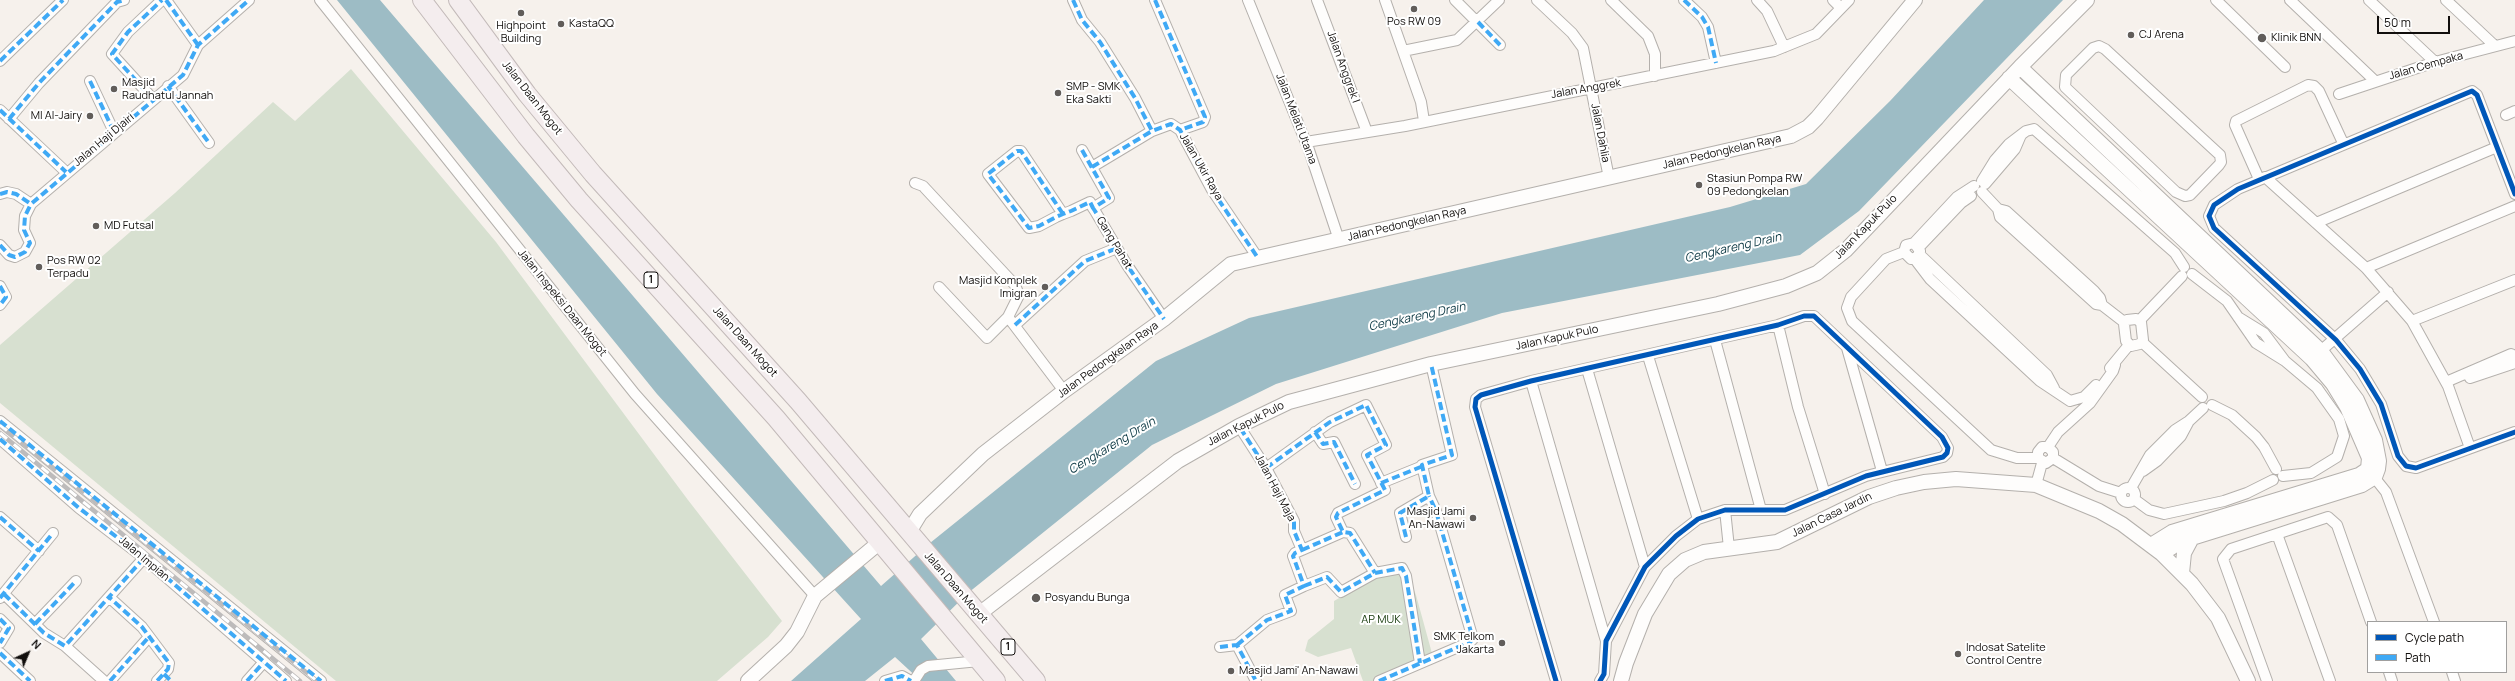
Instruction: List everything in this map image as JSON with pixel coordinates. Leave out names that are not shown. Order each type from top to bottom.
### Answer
[{"type":"highway","name":"1","points":[[422,0],[526,136],[579,200],[776,418],[996,681]]},
{"type":"highway","name":"Jalan Daan Mogot","points":[[458,0],[527,94],[593,174],[793,396],[1036,681]]},
{"type":"main road","name":"Jalan Pedongkelan Raya","points":[[906,529],[984,454],[1064,391],[1164,319],[1225,268],[1236,262],[1339,240],[1792,136],[1800,132],[1817,118],[1915,0]]},
{"type":"main road","name":"Jalan Kapuk Pulo","points":[[979,614],[1162,472],[1239,426],[1289,402],[1431,364],[1718,304],[1802,281],[1817,273],[1846,250],[2020,66],[2087,0]]},
{"type":"main road","points":[[2020,66],[2110,152],[2349,388],[2367,421],[2379,461],[2362,485],[2192,538],[2175,545],[2162,554]]},
{"type":"main road","points":[[2009,78],[2099,163],[2316,355]]},
{"type":"main road","points":[[2151,545],[2172,532],[2359,475],[2371,473]]},
{"type":"main road","name":"Jalan Casa Jardin","points":[[1621,681],[1626,662],[1645,614],[1669,574],[1685,560],[1704,552],[1729,548],[1746,548],[1776,542],[1868,497],[1924,482],[1982,480],[2036,485],[2100,511],[2151,545],[2182,573],[2218,618],[2248,681]]},
{"type":"main road","points":[[2182,573],[2184,553],[2192,538]]},
{"type":"main road","points":[[748,681],[786,646],[797,632],[819,592],[865,555],[884,548]]},
{"type":"street","points":[[0,61],[63,0]]},
{"type":"street","points":[[9,119],[39,83],[117,2],[124,0]]},
{"type":"street","points":[[153,99],[112,54],[128,32],[162,0]]},
{"type":"street","points":[[166,0],[198,45]]},
{"type":"street","name":"Jalan Haji Djairi","points":[[31,204],[66,172],[183,75],[192,54],[198,45],[249,0]]},
{"type":"street","name":"Jalan Inspeksi Daan Mogot","points":[[320,0],[635,394],[819,592]]},
{"type":"street","points":[[1073,0],[1082,20],[1100,42],[1135,98],[1152,131],[1092,167]]},
{"type":"street","points":[[1155,0],[1205,118],[1203,122],[1180,130]]},
{"type":"street","name":"Jalan Melati Utama","points":[[1248,0],[1306,142],[1339,240]]},
{"type":"street","points":[[1385,0],[1421,102],[1424,121]]},
{"type":"street","points":[[1455,0],[1500,45]]},
{"type":"street","points":[[1403,51],[1457,40],[1478,22],[1499,0]]},
{"type":"street","name":"Jalan Dahlia","points":[[1537,0],[1578,40],[1586,59],[1609,178]]},
{"type":"street","points":[[1611,0],[1648,36],[1655,54],[1655,76]]},
{"type":"street","points":[[1684,0],[1702,17],[1708,27],[1716,63]]},
{"type":"street","points":[[1757,0],[1767,11],[1784,47]]},
{"type":"street","points":[[1833,0],[1841,8]]},
{"type":"street","name":"Jalan Anggrek","points":[[1306,142],[1367,132],[1655,76],[1784,47],[1816,34],[1849,0]]},
{"type":"street","points":[[2216,0],[2286,67]]},
{"type":"street","points":[[2290,0],[2375,81]]},
{"type":"street","points":[[2369,0],[2435,62]]},
{"type":"street","points":[[2446,0],[2495,46]]},
{"type":"street","name":"Jalan Anggrek I","points":[[1320,1],[1367,132]]},
{"type":"street","name":"Jalan Cempaka","points":[[2339,94],[2435,62],[2515,42]]},
{"type":"street","points":[[2096,46],[2105,48],[2201,137],[2220,155],[2221,162],[2194,192],[2185,196],[2176,192],[2120,140],[2065,87],[2066,75],[2096,46]]},
{"type":"street","points":[[90,82],[114,132]]},
{"type":"street","points":[[2343,143],[2319,91],[2314,86],[2308,85],[2236,121],[2235,126],[2262,178],[2316,223],[2366,268],[2412,321],[2447,384],[2470,448]]},
{"type":"street","points":[[168,86],[209,143]]},
{"type":"street","points":[[2515,194],[2477,95],[2472,91],[2343,143],[2262,178],[2219,200],[2211,211],[2210,222],[2336,340],[2360,369],[2376,394],[2386,416],[2398,456],[2406,466],[2416,468],[2515,432]]},
{"type":"street","points":[[0,110],[66,172]]},
{"type":"street","name":"Jalan Ukir Raya","points":[[1152,131],[1171,124],[1180,130],[1212,190],[1258,258]]},
{"type":"street","points":[[2070,401],[2054,388],[2047,375],[1917,251],[1906,244],[1904,252],[1908,258],[1917,251],[1936,217],[1957,197],[1980,187],[1995,160],[2009,144],[2028,129],[2037,132],[2175,253],[2183,272]]},
{"type":"street","points":[[2099,163],[2120,140]]},
{"type":"street","points":[[2316,223],[2497,147]]},
{"type":"street","name":"Gang Pahat","points":[[1082,150],[1109,198],[1093,208],[1116,248],[1164,319]]},
{"type":"street","points":[[1063,214],[1021,151],[1017,151],[988,174],[1029,228],[1063,214],[1090,202],[1093,208]]},
{"type":"street","points":[[915,183],[924,186],[1015,285],[1019,295],[1012,321]]},
{"type":"street","points":[[1980,187],[1998,209],[2006,211],[2094,291],[2100,298],[2102,306],[2124,322],[2129,345]]},
{"type":"street","points":[[0,194],[7,192],[16,194],[31,204],[25,216],[24,230],[30,243],[24,252],[15,257],[9,255],[0,245]]},
{"type":"street","points":[[2366,268],[2515,206]]},
{"type":"street","points":[[939,287],[987,338],[1012,321],[1085,261],[1116,248]]},
{"type":"street","points":[[1904,252],[1886,259],[1851,297],[1847,308],[1852,321],[1990,450],[2016,458],[2040,461],[2049,463],[2053,458],[2053,452],[2048,448],[2040,449],[2040,461],[2036,485]]},
{"type":"street","points":[[2121,493],[2124,489],[2131,488],[2143,471],[2157,461],[2181,436],[2189,421],[2207,407],[2210,398],[2202,397],[2142,342],[2140,320],[2183,272],[2190,268],[2192,274],[2219,294],[2238,316],[2244,328],[2256,343],[2285,361],[2307,378],[2325,398],[2338,420],[2344,436],[2341,450],[2330,463],[2311,473],[2279,473]]},
{"type":"street","points":[[2412,321],[2515,280]]},
{"type":"street","points":[[0,286],[6,297],[0,305]]},
{"type":"street","points":[[2316,355],[2336,340],[2388,292]]},
{"type":"street","points":[[1556,681],[1476,407],[1476,399],[1481,395],[1531,381],[1648,356],[1778,325],[1809,315],[1847,348],[1942,437],[1948,448],[1943,457],[1866,476],[1785,510],[1725,510],[1698,519],[1676,536],[1645,566],[1606,641]]},
{"type":"street","points":[[2124,322],[2127,320],[2140,320]]},
{"type":"street","points":[[1012,321],[1064,391]]},
{"type":"street","points":[[1778,325],[1798,407],[1825,494]]},
{"type":"street","points":[[1714,340],[1761,510]]},
{"type":"street","points":[[2070,401],[2088,394],[2114,365],[2129,345],[2142,342]]},
{"type":"street","points":[[1847,348],[1882,471]]},
{"type":"street","points":[[2447,384],[2511,354],[2515,356]]},
{"type":"street","points":[[1648,356],[1698,519]]},
{"type":"street","points":[[2447,384],[2515,363]]},
{"type":"street","points":[[1381,483],[1452,455],[1431,364]]},
{"type":"street","points":[[2048,448],[2068,421],[2086,408],[2113,371],[2114,365]]},
{"type":"street","points":[[1586,369],[1645,566]]},
{"type":"street","points":[[1531,381],[1606,641],[1604,674],[1600,681]]},
{"type":"street","points":[[2068,421],[2070,401]]},
{"type":"street","points":[[1266,468],[1315,432],[1366,405],[1386,445],[1367,455],[1384,490],[1337,514],[1336,517],[1343,532]]},
{"type":"street","points":[[2134,499],[2149,510],[2164,514],[2224,501],[2247,493],[2273,480],[2280,481],[2279,473],[2264,447],[2256,437],[2232,415],[2207,407]]},
{"type":"street","points":[[1,424],[321,681]]},
{"type":"street","name":"Jalan Haji Maja","points":[[1239,426],[1266,468],[1294,521],[1294,531],[1302,550]]},
{"type":"street","points":[[1315,432],[1323,444],[1334,442],[1355,484]]},
{"type":"street","name":"Jalan Impian","points":[[0,439],[79,508],[144,558],[263,663],[286,681]]},
{"type":"street","points":[[2053,458],[2099,486],[2121,493]]},
{"type":"street","points":[[1379,681],[1470,642],[1473,639],[1436,512],[1429,496],[1423,466]]},
{"type":"street","points":[[2371,473],[2386,492],[2434,621]]},
{"type":"street","points":[[2131,488],[2135,494],[2134,499]]},
{"type":"street","points":[[2121,493],[2122,498],[2126,502],[2134,499]]},
{"type":"street","points":[[1406,537],[1400,513],[1429,496]]},
{"type":"street","points":[[1725,510],[1729,548]]},
{"type":"street","points":[[0,517],[39,551]]},
{"type":"street","points":[[2267,681],[2223,559],[2231,549],[2328,517],[2337,525],[2371,621]]},
{"type":"street","points":[[53,532],[2,596],[48,636],[65,646],[104,681]]},
{"type":"street","points":[[1304,586],[1293,555],[1343,532],[1350,533],[1375,573]]},
{"type":"street","points":[[2277,534],[2330,681]]},
{"type":"street","points":[[65,646],[144,558]]},
{"type":"street","points":[[1220,647],[1237,645],[1267,620],[1291,611],[1285,595],[1327,576],[1341,592],[1375,573],[1402,568],[1406,576],[1420,663]]},
{"type":"street","points":[[35,624],[76,581]]},
{"type":"street","points":[[109,597],[142,627],[148,638],[169,663],[164,679]]},
{"type":"street","points":[[0,618],[9,628],[0,643]]},
{"type":"street","points":[[110,681],[148,638]]},
{"type":"street","points":[[1237,645],[1256,681]]},
{"type":"street","points":[[0,653],[30,681]]},
{"type":"street","points":[[885,681],[902,676],[913,680],[928,666],[979,661]]},
{"type":"street","points":[[247,681],[263,663]]},
{"type":"green space","points":[[351,69],[496,242],[688,500],[782,621],[768,637],[717,681],[336,681],[0,403],[0,345],[175,193],[273,102],[295,121]]},
{"type":"green space","name":"AP MUK","points":[[1405,567],[1416,595],[1433,657],[1378,681],[1363,681],[1351,648],[1318,657],[1305,651],[1308,640],[1334,619],[1334,601],[1379,575]]},
{"type":"water","name":"Cengkareng Drain","points":[[337,0],[380,0],[881,586],[930,543],[1156,361],[1249,318],[1730,207],[1806,184],[1890,101],[1984,0],[2063,0],[1859,211],[1800,255],[1502,313],[1276,384],[1152,445],[968,593],[921,639],[956,681],[921,681],[895,657],[865,681],[791,681],[861,619],[657,394]]},
{"type":"waterway","points":[[2021,77],[2027,83]]},
{"type":"waterway","points":[[2121,172],[2130,181]]},
{"type":"railway","points":[[0,425],[317,681]]},
{"type":"railway","points":[[0,433],[300,681]]},
{"type":"marked path","points":[[0,61],[63,0]]},
{"type":"marked path","points":[[9,119],[39,83],[117,2],[124,0]]},
{"type":"marked path","points":[[153,99],[112,54],[128,32],[162,0]]},
{"type":"marked path","points":[[166,0],[198,45]]},
{"type":"marked path","points":[[0,194],[7,192],[16,194],[31,204],[183,75],[198,45],[249,0]]},
{"type":"marked path","points":[[1073,0],[1082,20],[1100,42],[1135,98],[1152,131],[1171,124],[1180,130],[1212,190],[1258,258]]},
{"type":"marked path","points":[[1155,0],[1205,117],[1203,122],[1180,130]]},
{"type":"marked path","points":[[1684,0],[1702,17],[1708,27],[1716,63]]},
{"type":"marked path","points":[[1478,22],[1500,45]]},
{"type":"marked path","points":[[90,81],[114,132]]},
{"type":"marked path","points":[[168,86],[209,143]]},
{"type":"marked path","points":[[0,110],[66,172]]},
{"type":"marked path","points":[[1092,167],[1152,131]]},
{"type":"marked path","points":[[1082,150],[1109,198],[1093,208],[1127,265],[1164,319]]},
{"type":"marked path","points":[[1063,214],[1021,151],[1017,151],[988,174],[1029,228],[1039,226],[1090,202],[1093,208]]},
{"type":"marked path","points":[[0,245],[9,255],[15,257],[25,252],[30,243],[24,230],[25,216],[31,204]]},
{"type":"marked path","points":[[1015,325],[1085,261],[1117,248]]},
{"type":"marked path","points":[[0,286],[6,297],[0,305]]},
{"type":"marked path","points":[[1406,537],[1400,513],[1429,496],[1422,465],[1452,455],[1431,364]]},
{"type":"marked path","points":[[1266,468],[1330,422],[1366,405],[1386,445],[1367,455],[1385,490],[1338,513],[1336,517],[1343,532],[1350,533],[1375,573]]},
{"type":"marked path","points":[[0,421],[321,681]]},
{"type":"marked path","points":[[1237,645],[1267,620],[1291,611],[1285,595],[1304,586],[1293,556],[1295,553],[1302,550],[1294,531],[1294,521],[1266,468],[1239,426]]},
{"type":"marked path","points":[[1315,432],[1323,444],[1334,442],[1355,484]]},
{"type":"marked path","points":[[0,439],[79,508],[144,558],[286,681]]},
{"type":"marked path","points":[[1381,483],[1423,466]]},
{"type":"marked path","points":[[1379,681],[1470,642],[1473,639],[1436,511],[1429,496]]},
{"type":"marked path","points":[[0,517],[39,551]]},
{"type":"marked path","points":[[1302,550],[1343,532]]},
{"type":"marked path","points":[[0,598],[53,533]]},
{"type":"marked path","points":[[144,558],[109,597],[142,627],[169,663],[168,669],[157,681]]},
{"type":"marked path","points":[[1304,586],[1327,577],[1341,592],[1375,573],[1402,568],[1406,576],[1420,663]]},
{"type":"marked path","points":[[35,624],[76,581]]},
{"type":"marked path","points":[[4,594],[44,633],[65,646],[109,597]]},
{"type":"marked path","points":[[0,619],[9,628],[0,643]]},
{"type":"marked path","points":[[110,681],[148,638]]},
{"type":"marked path","points":[[1220,647],[1237,645],[1256,681]]},
{"type":"marked path","points":[[0,653],[30,681]]},
{"type":"marked path","points":[[247,681],[263,663]]},
{"type":"marked path","points":[[164,674],[171,681]]},
{"type":"marked path","points":[[885,681],[902,676],[911,681]]},
{"type":"cycle path","points":[[2515,194],[2477,95],[2472,91],[2238,189],[2214,205],[2209,216],[2214,228],[2336,340],[2360,369],[2381,404],[2398,456],[2406,466],[2416,468],[2515,432]]},
{"type":"cycle path","points":[[1556,681],[1475,407],[1476,399],[1481,395],[1531,381],[1778,325],[1804,316],[1814,316],[1942,437],[1948,448],[1947,453],[1943,457],[1866,476],[1785,510],[1725,510],[1698,519],[1676,536],[1645,567],[1606,641],[1604,674],[1600,681]]},
{"type":"place","name":"Pos RW 09","points":[[1414,9]]},
{"type":"place","name":"Highpoint Building","points":[[521,13]]},
{"type":"place","name":"KastaQQ","points":[[561,24]]},
{"type":"place","name":"CJ Arena","points":[[2131,35]]},
{"type":"place","name":"Klinik BNN","points":[[2262,38]]},
{"type":"place","name":"Masjid Raudhatul Jannah","points":[[114,89]]},
{"type":"place","name":"SMP - SMK Eka Sakti","points":[[1058,93]]},
{"type":"place","name":"MI Al-Jairy","points":[[90,116]]},
{"type":"place","name":"Stasiun Pompa RW 09 Pedongkelan","points":[[1699,185]]},
{"type":"place","name":"MD Futsal","points":[[96,226]]},
{"type":"place","name":"Pos RW 02 Terpadu","points":[[39,267]]},
{"type":"place","name":"Masjid Komplek Imigran","points":[[1045,287]]},
{"type":"place","name":"Masjid Jami An-Nawawi","points":[[1473,518]]},
{"type":"place","name":"Posyandu Bunga","points":[[1036,598]]},
{"type":"place","name":"SMK Telkom Jakarta","points":[[1502,643]]},
{"type":"place","name":"Indosat Satelite Control Centre","points":[[1958,654]]},
{"type":"place","name":"Masjid Jami' An-Nawawi","points":[[1231,671]]}]
